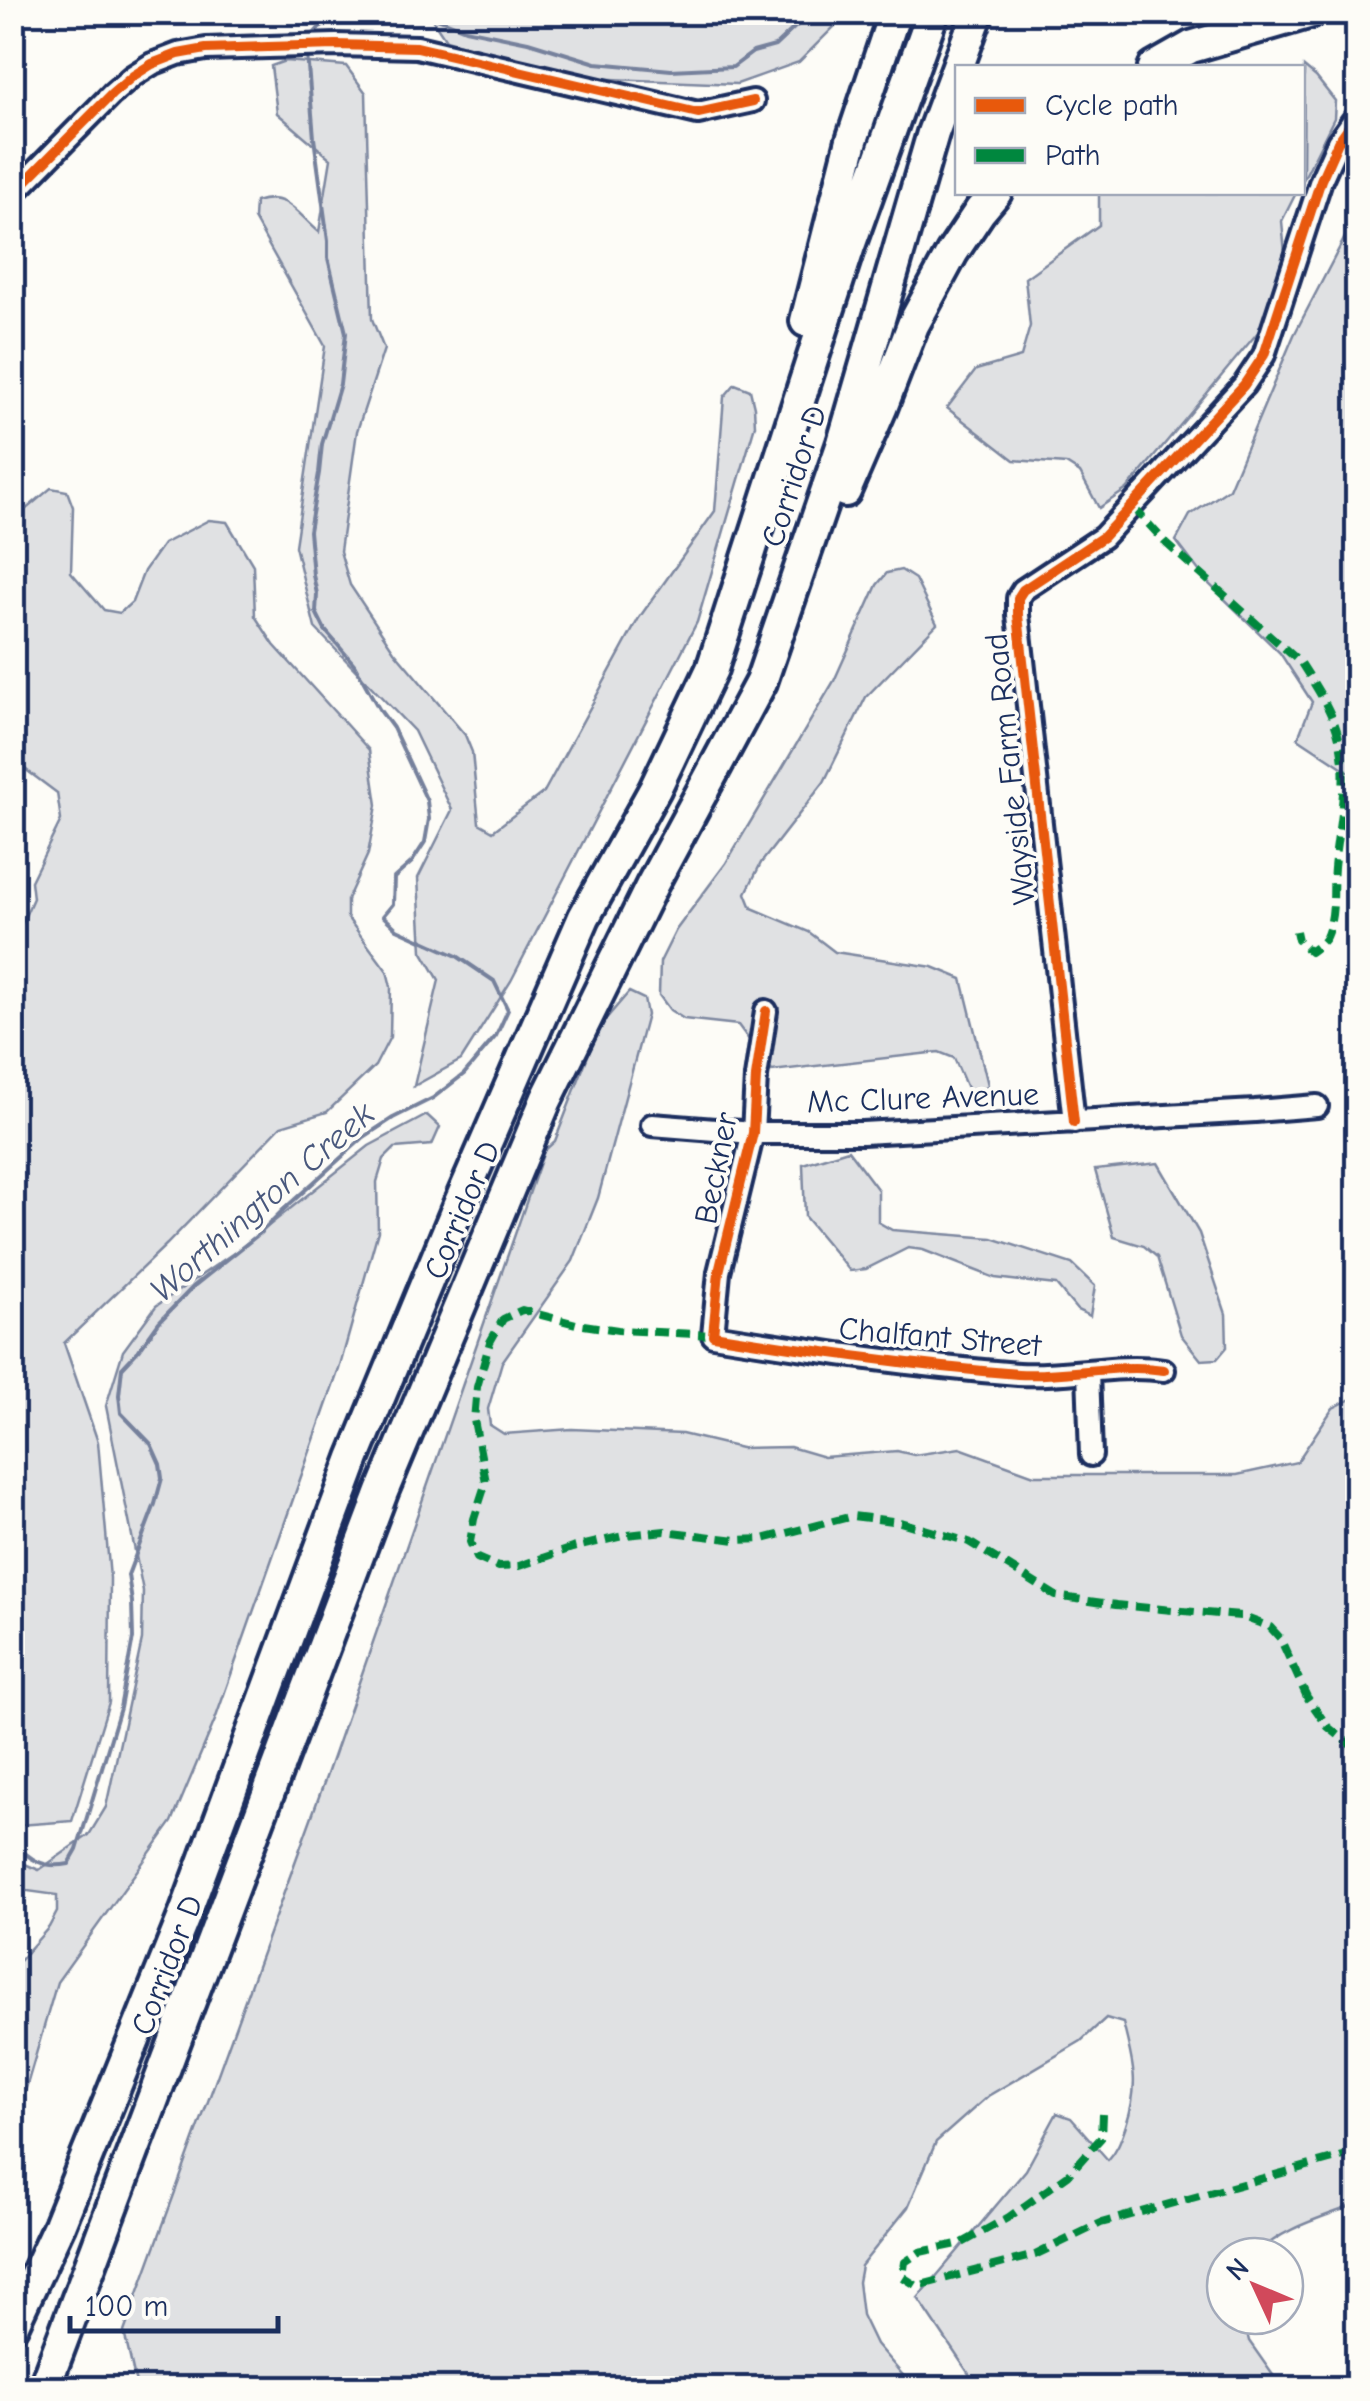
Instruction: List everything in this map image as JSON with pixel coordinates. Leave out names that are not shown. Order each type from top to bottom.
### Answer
[{"type":"highway","points":[[771,486],[807,315],[852,140],[896,12]]},
{"type":"highway","name":"Corridor D","points":[[12,2326],[59,2225],[177,1932],[354,1458],[458,1207],[584,917],[655,788],[712,669],[850,246],[933,12]]},
{"type":"highway","name":"Corridor D","points":[[958,65],[978,12]]},
{"type":"highway","points":[[1160,65],[1191,48],[1310,12]]},
{"type":"highway","name":"Corridor D","points":[[44,2388],[382,1492],[546,1100],[652,886],[761,682],[843,443],[933,133],[955,74]]},
{"type":"highway","points":[[761,682],[882,408],[913,325],[952,253],[993,195]]},
{"type":"street","points":[[12,194],[112,94],[152,64],[206,49],[417,47],[698,113],[753,101]]},
{"type":"street","name":"Wayside Farm Road","points":[[1074,1122],[1018,598],[1023,590],[1103,538],[1244,385],[1264,355],[1321,180],[1338,142],[1358,114]]},
{"type":"street","name":"Beckner","points":[[712,1335],[719,1272],[753,1133],[766,1011]]},
{"type":"street","name":"Mc Clure Avenue","points":[[652,1125],[753,1133],[863,1133],[1317,1106]]},
{"type":"street","name":"Chalfant Street","points":[[712,1335],[885,1362],[1023,1374],[1140,1366],[1164,1370]]},
{"type":"street","points":[[1088,1372],[1091,1454]]},
{"type":"shaded area","points":[[428,13],[844,13],[799,62],[737,84],[586,78],[446,40]]},
{"type":"shaded area","points":[[285,61],[346,66],[366,93],[372,319],[384,349],[357,431],[340,551],[350,585],[394,651],[465,735],[472,752],[479,823],[493,831],[544,792],[639,618],[715,511],[724,397],[735,384],[750,390],[754,407],[755,425],[697,622],[511,981],[461,1060],[414,1086],[439,980],[422,951],[418,878],[452,810],[414,731],[315,628],[295,546],[325,346],[254,219],[255,202],[284,202],[319,232],[331,159],[277,113],[271,66]]},
{"type":"shaded area","points":[[1305,68],[1335,101],[1334,118],[1305,176]]},
{"type":"shaded area","points":[[1099,195],[1295,195],[1282,221],[1285,253],[1259,331],[1127,489],[1099,508],[1080,473],[1066,464],[1014,460],[947,408],[976,370],[1021,357],[1030,326],[1025,278],[1099,225]]},
{"type":"shaded area","points":[[1357,214],[1357,777],[1298,738],[1312,702],[1280,653],[1209,584],[1176,541],[1190,515],[1229,489],[1294,335]]},
{"type":"shaded area","points":[[51,488],[67,491],[73,507],[71,572],[104,610],[120,613],[132,602],[144,571],[163,544],[209,520],[227,522],[253,565],[255,616],[274,645],[369,750],[377,805],[368,854],[347,900],[347,917],[387,971],[391,987],[390,1037],[375,1066],[327,1112],[281,1126],[64,1343],[98,1442],[110,1578],[109,1702],[72,1821],[19,1825],[12,1818],[12,946],[33,898],[31,881],[61,820],[57,793],[13,760],[12,521]]},
{"type":"shaded area","points":[[901,570],[915,579],[937,624],[866,697],[824,782],[761,863],[746,893],[752,908],[809,932],[835,952],[933,967],[962,979],[988,1085],[978,1099],[967,1088],[954,1058],[939,1052],[772,1071],[738,1025],[684,1019],[670,1010],[659,995],[660,962],[676,930],[726,863],[834,681],[877,585],[887,573]]},
{"type":"shaded area","points":[[629,992],[644,999],[647,1015],[598,1198],[573,1261],[502,1362],[488,1409],[490,1425],[504,1434],[572,1429],[682,1434],[741,1448],[790,1447],[824,1457],[897,1451],[914,1455],[960,1448],[1034,1475],[1237,1475],[1297,1462],[1333,1408],[1357,1396],[1357,2204],[1280,2236],[1205,2236],[1205,2336],[1248,2336],[1282,2388],[988,2386],[973,2380],[918,2298],[1026,2170],[1057,2113],[1071,2118],[1108,2160],[1114,2152],[1130,2110],[1134,2074],[1123,2023],[1106,2018],[1081,2041],[988,2096],[936,2142],[908,2207],[861,2266],[858,2282],[862,2315],[876,2344],[914,2388],[137,2388],[124,2332],[325,1780],[544,1151],[555,1141],[599,1027]]},
{"type":"shaded area","points":[[427,1115],[440,1127],[432,1145],[395,1148],[384,1159],[377,1182],[378,1231],[339,1369],[215,1720],[172,1822],[57,1982],[13,2133],[13,1968],[49,1927],[57,1912],[57,1895],[13,1889],[13,1859],[39,1870],[89,1835],[106,1807],[142,1640],[143,1591],[106,1406],[123,1351],[156,1306],[238,1250],[369,1146]]},
{"type":"shaded area","points":[[848,1150],[878,1190],[878,1222],[892,1230],[992,1238],[1072,1264],[1095,1286],[1090,1316],[1077,1310],[1056,1285],[995,1278],[923,1250],[908,1248],[866,1269],[850,1271],[805,1217],[803,1164]]},
{"type":"shaded area","points":[[1158,1163],[1199,1233],[1226,1314],[1227,1347],[1217,1359],[1201,1360],[1181,1335],[1157,1257],[1144,1246],[1114,1237],[1095,1170]]},
{"type":"waterway","name":"Worthington Creek","points":[[312,36],[337,18],[420,12]]},
{"type":"waterway","name":"Worthington Creek","points":[[422,12],[465,29],[528,42],[596,63],[671,70],[733,67],[753,52],[775,46],[811,12]]},
{"type":"waterway","name":"Worthington Creek","points":[[12,1841],[38,1862],[69,1864],[77,1850],[120,1708],[133,1638],[128,1575],[162,1478],[151,1444],[121,1413],[122,1368],[194,1286],[259,1234],[364,1137],[433,1098],[464,1074],[496,1036],[508,1010],[494,981],[457,956],[397,929],[383,916],[393,904],[394,878],[412,862],[425,842],[427,801],[393,728],[316,612],[309,531],[322,444],[340,384],[346,333],[328,258],[307,54]]},
{"type":"marked path","points":[[1133,507],[1167,544],[1301,663],[1332,718],[1343,771],[1331,920],[1325,939],[1310,952],[1298,940],[1296,931]]},
{"type":"marked path","points":[[713,1335],[618,1330],[522,1310],[503,1319],[490,1342],[477,1387],[474,1420],[486,1482],[470,1542],[477,1558],[498,1567],[519,1566],[627,1535],[665,1531],[736,1540],[763,1539],[853,1516],[900,1522],[969,1542],[1056,1596],[1241,1616],[1270,1627],[1280,1638],[1307,1697],[1328,1727],[1358,1751]]},
{"type":"marked path","points":[[1102,2114],[1101,2138],[1068,2175],[1009,2217],[962,2243],[920,2252],[905,2262],[903,2277],[917,2286],[1035,2255],[1101,2223],[1358,2152]]},
{"type":"cycle path","points":[[12,195],[133,76],[178,54],[206,49],[417,47],[698,113],[753,101]]},
{"type":"cycle path","points":[[1074,1122],[1018,598],[1023,590],[1103,537],[1244,385],[1264,355],[1321,180],[1338,142],[1358,114]]},
{"type":"cycle path","points":[[766,1011],[753,1133],[719,1272],[713,1335],[865,1358],[1018,1374],[1164,1370]]}]
